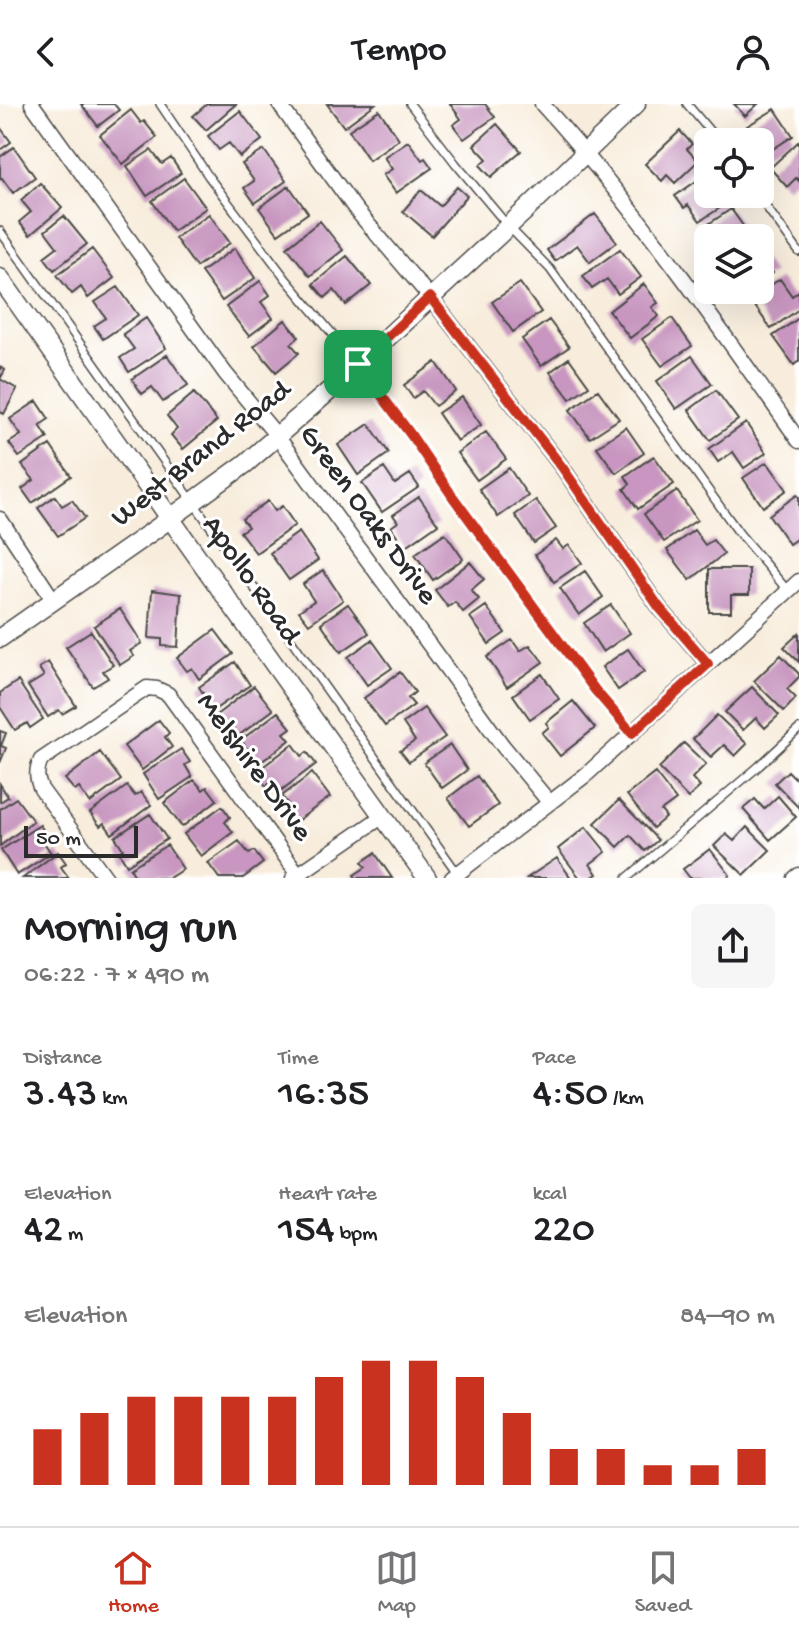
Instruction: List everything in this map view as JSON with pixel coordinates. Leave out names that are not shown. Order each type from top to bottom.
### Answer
[{"type":"street","name":"Green Oaks Drive","points":[[32,104],[225,373],[277,436],[503,746],[549,802]]},
{"type":"street","points":[[279,104],[356,210],[430,297],[562,467],[659,607],[708,664]]},
{"type":"street","points":[[542,104],[586,152],[633,211],[799,441]]},
{"type":"street","name":"West Brand Road","points":[[0,638],[245,464],[508,226],[636,104]]},
{"type":"street","name":"Apollo Road","points":[[3,288],[427,878]]},
{"type":"street","points":[[0,519],[54,601]]},
{"type":"street","points":[[455,876],[587,774],[794,586]]},
{"type":"street","name":"Melshire Drive","points":[[106,878],[41,789],[37,770],[41,760],[147,688],[168,694],[296,876],[383,816]]},
{"type":"lane","points":[[160,104],[209,177],[276,266],[358,364],[595,690],[632,733]]},
{"type":"lane","points":[[410,104],[508,226],[550,269],[739,533],[794,586]]},
{"type":"lane","points":[[687,104],[707,128]]},
{"type":"lane","points":[[767,208],[799,252]]},
{"type":"lane","points":[[0,231],[282,625],[455,876]]},
{"type":"lane","points":[[627,878],[799,729]]},
{"type":"building","points":[[81,104],[114,104],[119,110],[98,126]]},
{"type":"building","points":[[207,104],[236,104],[206,130],[193,116]]},
{"type":"building","points":[[327,104],[375,104],[344,127]]},
{"type":"building","points":[[450,104],[485,104],[495,117],[464,139],[453,125],[461,119]]},
{"type":"building","points":[[734,104],[758,104],[745,116]]},
{"type":"building","points":[[775,109],[793,136],[774,148],[774,128],[747,126]]},
{"type":"building","points":[[131,110],[157,137],[123,164],[100,135]]},
{"type":"building","points":[[379,110],[399,139],[369,160],[349,130]]},
{"type":"building","points":[[240,111],[262,140],[240,157],[229,143],[219,150],[208,136]]},
{"type":"building","points":[[497,124],[521,151],[491,177],[480,165],[487,159],[474,145]]},
{"type":"building","points":[[0,127],[11,142],[0,150]]},
{"type":"building","points":[[680,131],[692,144],[687,149],[694,157],[694,165],[675,183],[667,175],[662,181],[645,164]]},
{"type":"building","points":[[408,141],[432,168],[396,193],[383,175],[392,169],[384,157]]},
{"type":"building","points":[[799,141],[799,181],[796,178],[787,187],[774,172],[774,164]]},
{"type":"building","points":[[14,147],[35,177],[13,193],[0,179],[0,157]]},
{"type":"building","points":[[151,150],[162,164],[171,158],[181,173],[147,196],[127,166]]},
{"type":"building","points":[[264,150],[286,181],[255,203],[244,188],[254,181],[242,164]]},
{"type":"building","points":[[184,178],[206,208],[173,231],[152,201]]},
{"type":"building","points":[[40,183],[62,208],[30,235],[19,222],[31,212],[21,200]]},
{"type":"building","points":[[694,183],[694,208],[720,208],[700,221],[688,205],[684,208],[675,196]]},
{"type":"building","points":[[289,186],[308,213],[278,234],[259,208]]},
{"type":"building","points":[[457,187],[467,196],[432,236],[403,211],[421,190],[440,206]]},
{"type":"building","points":[[731,209],[742,224],[708,224]]},
{"type":"building","points":[[209,214],[230,243],[196,267],[175,238]]},
{"type":"building","points":[[595,214],[617,242],[590,262],[577,245],[555,261],[547,250]]},
{"type":"building","points":[[64,216],[87,244],[54,270],[44,257],[57,247],[45,231]]},
{"type":"building","points":[[320,221],[343,250],[310,276],[287,247]]},
{"type":"building","points":[[235,248],[255,278],[222,301],[201,272]]},
{"type":"building","points":[[92,249],[114,278],[88,298],[81,287],[72,294],[57,275]]},
{"type":"building","points":[[620,249],[641,277],[618,294],[607,279],[592,289],[583,276]]},
{"type":"building","points":[[347,256],[371,285],[346,305],[334,290],[325,298],[313,284]]},
{"type":"building","points":[[780,279],[792,296],[799,291],[799,309],[771,329],[754,304],[774,304],[774,283]]},
{"type":"building","points":[[260,281],[270,295],[261,302],[273,318],[249,336],[226,307]]},
{"type":"building","points":[[520,283],[541,312],[513,332],[492,302]]},
{"type":"building","points":[[644,284],[658,303],[652,307],[659,316],[630,338],[609,311]]},
{"type":"building","points":[[118,287],[138,315],[103,339],[94,326],[106,318],[95,302]]},
{"type":"building","points":[[146,318],[166,348],[129,372],[120,358],[134,349],[123,334]]},
{"type":"building","points":[[672,318],[692,346],[662,366],[642,339]]},
{"type":"building","points":[[799,318],[799,361],[794,365],[773,336]]},
{"type":"building","points":[[285,320],[299,337],[291,344],[299,353],[276,372],[254,346]]},
{"type":"building","points":[[549,320],[569,347],[541,366],[522,339]]},
{"type":"building","points":[[167,355],[188,385],[163,402],[152,387],[142,394],[132,379]]},
{"type":"building","points":[[692,356],[712,384],[676,409],[657,381]]},
{"type":"building","points":[[569,358],[589,386],[570,399],[550,372]]},
{"type":"building","points":[[436,362],[456,391],[435,406],[423,391],[413,398],[404,385]]},
{"type":"building","points":[[0,379],[17,389],[4,414],[0,412]]},
{"type":"building","points":[[598,390],[619,419],[590,438],[570,410]]},
{"type":"building","points":[[716,390],[738,420],[710,440],[689,410]]},
{"type":"building","points":[[194,393],[217,421],[183,449],[171,435],[177,429],[167,416]]},
{"type":"building","points":[[462,397],[481,425],[457,441],[438,413]]},
{"type":"building","points":[[37,401],[49,419],[40,425],[48,438],[19,457],[9,443],[21,435],[10,419]]},
{"type":"building","points":[[746,423],[766,453],[744,468],[733,452],[718,462],[709,449]]},
{"type":"building","points":[[369,424],[389,453],[358,475],[338,445]]},
{"type":"building","points":[[626,427],[644,453],[616,473],[597,447]]},
{"type":"building","points":[[486,432],[506,459],[477,480],[457,453]]},
{"type":"building","points":[[50,445],[71,476],[32,503],[22,489],[34,480],[22,465]]},
{"type":"building","points":[[654,456],[674,484],[638,509],[624,489],[630,484],[625,476]]},
{"type":"building","points":[[767,462],[787,490],[763,507],[743,478]]},
{"type":"building","points":[[384,468],[395,484],[410,474],[419,487],[382,512],[362,483]]},
{"type":"building","points":[[509,468],[528,496],[498,517],[479,489]]},
{"type":"building","points":[[677,491],[697,520],[664,542],[644,514]]},
{"type":"building","points":[[797,495],[799,537],[789,544],[769,515]]},
{"type":"building","points":[[55,496],[62,506],[72,500],[85,518],[58,536],[38,508]]},
{"type":"building","points":[[419,497],[438,524],[405,547],[391,527],[398,522],[393,515]]},
{"type":"building","points":[[536,500],[556,528],[534,543],[515,515]]},
{"type":"building","points":[[268,501],[275,511],[282,506],[295,525],[256,553],[240,532],[248,527],[242,519]]},
{"type":"building","points":[[694,530],[705,545],[713,540],[724,554],[690,580],[667,550]]},
{"type":"building","points":[[299,532],[318,560],[289,580],[270,553]]},
{"type":"building","points":[[445,533],[463,559],[433,580],[415,554]]},
{"type":"building","points":[[556,540],[563,549],[569,545],[582,563],[554,582],[535,555]]},
{"type":"building","points":[[470,562],[484,579],[471,590],[479,599],[463,612],[455,602],[448,607],[435,590]]},
{"type":"building","points":[[709,569],[749,569],[749,595],[731,595],[731,612],[709,612]]},
{"type":"building","points":[[323,570],[343,600],[309,624],[299,611],[314,601],[303,584]]},
{"type":"building","points":[[585,571],[603,597],[579,615],[560,588]]},
{"type":"building","points":[[152,590],[181,594],[178,647],[162,646],[162,639],[149,638]]},
{"type":"building","points":[[348,604],[369,633],[341,652],[321,623]]},
{"type":"building","points":[[611,605],[630,633],[603,652],[584,623]]},
{"type":"building","points":[[486,606],[505,633],[489,644],[470,617]]},
{"type":"building","points":[[120,609],[142,643],[130,651],[134,656],[120,665],[94,626]]},
{"type":"building","points":[[215,630],[233,654],[199,679],[192,668],[187,671],[177,658]]},
{"type":"building","points":[[91,631],[113,665],[103,671],[108,678],[93,687],[66,647]]},
{"type":"building","points":[[799,633],[799,662],[784,647]]},
{"type":"building","points":[[372,640],[392,668],[367,685],[348,657]]},
{"type":"building","points":[[512,640],[520,651],[530,645],[543,662],[507,687],[487,657]]},
{"type":"building","points":[[628,649],[644,672],[618,690],[602,667]]},
{"type":"building","points":[[781,655],[799,674],[787,689],[796,698],[784,711],[754,681]]},
{"type":"building","points":[[48,662],[76,706],[62,714],[59,710],[48,717],[28,686],[44,676],[39,668]]},
{"type":"building","points":[[235,662],[250,685],[214,710],[199,687]]},
{"type":"building","points":[[400,672],[415,692],[408,698],[414,705],[385,726],[364,698]]},
{"type":"building","points":[[542,674],[559,699],[530,719],[513,695]]},
{"type":"building","points":[[18,681],[43,719],[30,728],[27,723],[15,730],[0,707],[0,693]]},
{"type":"building","points":[[254,686],[273,710],[238,736],[230,725],[225,729],[215,716]]},
{"type":"building","points":[[752,687],[779,715],[765,728],[756,718],[743,730],[725,712]]},
{"type":"building","points":[[573,701],[595,728],[560,756],[542,733],[549,727],[546,723]]},
{"type":"building","points":[[424,708],[445,737],[409,762],[400,751],[415,741],[403,723]]},
{"type":"building","points":[[278,712],[291,728],[284,733],[290,740],[253,768],[243,755],[249,751],[241,740]]},
{"type":"building","points":[[717,715],[747,744],[735,756],[724,745],[711,757],[693,739]]},
{"type":"building","points":[[159,720],[169,733],[165,737],[172,747],[142,770],[124,746]]},
{"type":"building","points":[[0,731],[6,733],[1,746],[6,748],[0,763]]},
{"type":"building","points":[[684,743],[706,764],[692,778],[700,787],[688,798],[659,768]]},
{"type":"building","points":[[293,744],[302,756],[307,752],[316,764],[279,792],[271,782],[266,786],[256,772]]},
{"type":"building","points":[[450,745],[467,770],[442,788],[424,763]]},
{"type":"building","points":[[181,749],[190,762],[185,765],[192,777],[159,799],[143,774]]},
{"type":"building","points":[[100,752],[121,780],[90,803],[79,788],[75,791],[65,779]]},
{"type":"building","points":[[788,771],[797,780],[799,778],[799,808],[775,783]]},
{"type":"building","points":[[312,773],[330,797],[294,823],[285,810],[290,807],[282,796]]},
{"type":"building","points":[[655,773],[676,800],[661,811],[666,817],[653,828],[627,795]]},
{"type":"building","points":[[477,776],[498,805],[469,826],[448,798]]},
{"type":"building","points":[[194,780],[203,790],[207,787],[217,800],[182,827],[164,803]]},
{"type":"building","points":[[0,784],[8,797],[0,802]]},
{"type":"building","points":[[127,786],[135,796],[141,792],[151,805],[112,834],[104,823],[100,826],[90,813]]},
{"type":"building","points":[[778,796],[796,817],[770,840],[743,809],[755,799],[764,809]]},
{"type":"building","points":[[16,798],[33,821],[0,846],[0,809]]},
{"type":"building","points":[[619,800],[658,840],[645,851],[630,835],[618,847],[595,823]]},
{"type":"building","points":[[222,806],[230,817],[225,822],[233,832],[201,856],[184,834]]},
{"type":"building","points":[[150,814],[167,839],[127,865],[119,852],[123,849],[115,837]]},
{"type":"building","points":[[40,825],[48,838],[43,841],[51,853],[17,875],[1,850]]},
{"type":"building","points":[[586,827],[606,852],[590,864],[597,874],[591,878],[580,878],[558,849]]},
{"type":"building","points":[[747,827],[770,850],[744,875],[714,846],[726,834],[734,841]]},
{"type":"building","points":[[239,841],[249,854],[254,851],[263,863],[243,878],[219,878],[208,863]]},
{"type":"building","points":[[167,845],[183,869],[169,878],[136,878],[130,868]]},
{"type":"building","points":[[710,849],[730,875],[726,878],[690,878],[683,869]]},
{"type":"building","points":[[58,852],[66,863],[61,867],[69,878],[23,878]]},
{"type":"building","points":[[375,853],[392,878],[356,878],[354,875],[366,867],[362,862]]},
{"type":"building","points":[[557,858],[571,878],[527,878]]},
{"type":"route","points":[[430,297],[562,467],[659,607],[708,664],[632,733],[595,690],[358,364],[430,297]]}]
